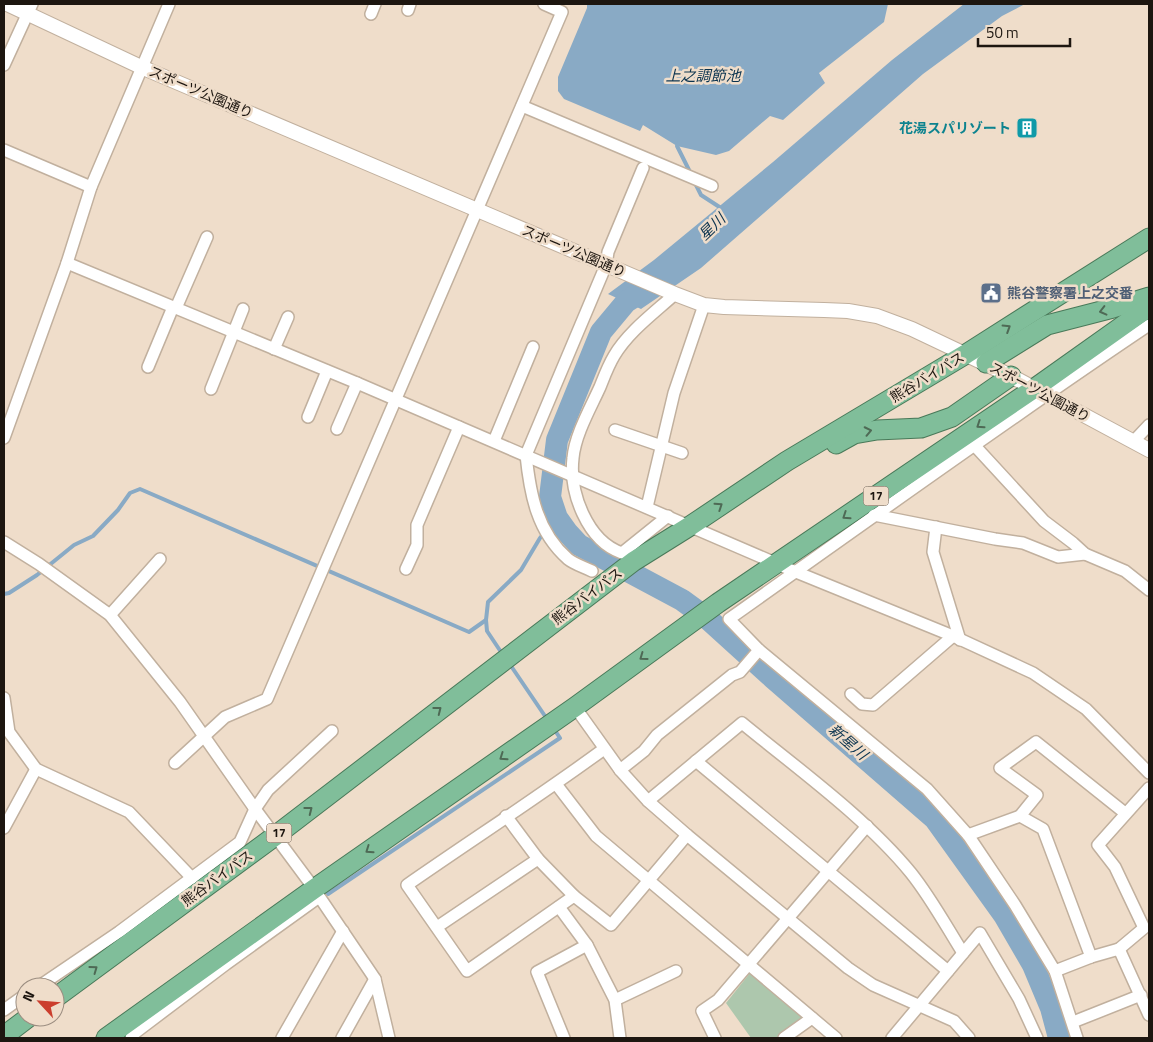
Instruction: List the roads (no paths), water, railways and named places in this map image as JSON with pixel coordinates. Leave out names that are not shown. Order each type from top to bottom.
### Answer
[{"type":"highway","name":"熊谷バイパス","points":[[65,991],[275,836],[505,658],[599,576],[634,561],[776,468],[966,354],[1149,238]]},
{"type":"highway","points":[[986,363],[1048,325],[1149,297]]},
{"type":"highway","name":"17","points":[[106,1038],[317,893],[718,603],[1041,391],[1149,307]]},
{"type":"highway","points":[[776,468],[791,469],[854,434],[877,430],[921,428],[952,417],[1011,376]]},
{"type":"highway","points":[[4,1036],[16,1027]]},
{"type":"street","name":"スポーツ公園通り","points":[[7,4],[30,9],[141,67],[675,294],[704,305],[724,308],[848,311],[877,316],[912,329],[986,363],[1149,450]]},
{"type":"street","points":[[4,438],[67,263],[91,187],[168,4]]},
{"type":"street","points":[[174,763],[225,716],[267,700],[562,12],[544,4]]},
{"type":"street","points":[[4,65],[30,9]]},
{"type":"street","points":[[522,106],[712,186]]},
{"type":"street","points":[[4,150],[91,187]]},
{"type":"street","points":[[599,576],[569,560],[550,540],[541,524],[529,484],[526,455],[611,266],[608,252],[643,168]]},
{"type":"street","points":[[148,367],[207,237]]},
{"type":"street","points":[[67,263],[494,441],[796,572],[956,638],[1033,673],[1086,709],[1149,773]]},
{"type":"street","points":[[668,516],[622,553],[611,549],[594,532],[582,512],[576,495],[573,458],[582,428],[613,357],[624,341],[675,294]]},
{"type":"street","points":[[647,507],[674,393],[704,305]]},
{"type":"street","points":[[210,389],[243,309]]},
{"type":"street","points":[[274,349],[288,316]]},
{"type":"street","points":[[1077,1038],[1055,971],[1015,905],[968,835],[927,790],[758,651],[729,619],[874,515],[975,446],[1041,391],[1149,325]]},
{"type":"street","points":[[494,441],[532,347]]},
{"type":"street","points":[[308,417],[327,371]]},
{"type":"street","points":[[337,429],[357,383]]},
{"type":"street","points":[[1133,442],[1149,425]]},
{"type":"street","points":[[406,569],[417,545],[417,525],[459,427]]},
{"type":"street","points":[[614,430],[682,453]]},
{"type":"street","points":[[975,446],[1044,520],[1085,554],[1125,571],[1149,590]]},
{"type":"street","points":[[874,515],[1023,543],[1058,557],[1085,554]]},
{"type":"street","points":[[936,527],[933,552],[956,638]]},
{"type":"street","points":[[4,542],[110,615],[180,702],[317,893],[375,979],[389,1038]]},
{"type":"street","points":[[110,615],[160,559]]},
{"type":"street","points":[[851,694],[862,704],[873,705],[956,638]]},
{"type":"street","points":[[620,770],[644,751],[657,735],[732,675],[740,672],[758,651]]},
{"type":"street","points":[[4,698],[9,732],[36,769],[130,812],[192,878]]},
{"type":"street","points":[[575,707],[620,770],[648,801],[687,835],[848,968],[873,985],[954,1021],[969,1038]]},
{"type":"street","points":[[648,801],[742,723],[867,826],[910,872],[963,953]]},
{"type":"street","points":[[53,977],[119,932],[240,842],[255,809],[268,790],[332,731]]},
{"type":"street","points":[[968,835],[1020,816],[1037,796],[1000,768],[1036,742],[1126,813]]},
{"type":"street","points":[[574,896],[467,971],[407,885],[506,816],[556,784],[604,749]]},
{"type":"street","points":[[696,761],[948,971]]},
{"type":"street","points":[[4,828],[36,769]]},
{"type":"street","points":[[556,784],[596,836],[836,1038]]},
{"type":"street","points":[[1055,971],[1090,957],[1120,949],[1144,928],[1116,867],[1098,844],[1149,788]]},
{"type":"street","points":[[506,816],[538,859],[574,896],[611,925],[687,835]]},
{"type":"street","points":[[1020,816],[1043,829],[1090,957]]},
{"type":"street","points":[[715,1038],[702,1012],[718,1000],[749,966],[867,826]]},
{"type":"street","points":[[437,927],[538,859]]},
{"type":"street","points":[[131,1038],[132,1035],[317,893]]},
{"type":"street","points":[[559,907],[587,945],[615,1000],[617,1037]]},
{"type":"street","points":[[282,1038],[343,931]]},
{"type":"street","points":[[892,1038],[980,934],[1019,999],[1037,1038]]},
{"type":"street","points":[[564,1038],[537,972],[587,945]]},
{"type":"street","points":[[1120,949],[1149,1014]]},
{"type":"street","points":[[615,1000],[676,971]]},
{"type":"street","points":[[342,1038],[375,979]]},
{"type":"street","points":[[1072,1022],[1141,995]]},
{"type":"street","points":[[4,1010],[15,1002]]},
{"type":"street","points":[[784,1038],[812,1018]]},
{"type":"water","name":"上之調節池","points":[[587,4],[888,4],[884,22],[819,73],[825,83],[783,120],[770,116],[729,151],[716,155],[677,146],[643,125],[640,131],[564,99],[558,91],[558,77]]},
{"type":"water","name":"星川","points":[[964,4],[1025,4],[1002,16],[923,74],[701,268],[641,309],[608,294],[654,260],[773,162],[892,60]]},
{"type":"waterway","points":[[680,142],[677,146],[691,174]]},
{"type":"waterway","name":"星川","points":[[695,183],[701,195],[721,208]]},
{"type":"waterway","name":"新星川","points":[[651,286],[626,302],[601,332],[557,440],[550,497],[557,518],[579,545],[682,600],[708,619],[935,819],[1004,915],[1033,965],[1051,1008],[1059,1038]]},
{"type":"waterway","points":[[4,594],[9,593],[37,575],[74,545],[93,536],[118,510],[130,493],[140,489],[469,632],[486,620]]},
{"type":"waterway","points":[[503,655],[487,631],[488,602],[521,570],[540,538],[557,518]]},
{"type":"waterway","points":[[509,663],[547,719]]},
{"type":"waterway","points":[[328,894],[560,738],[554,729]]},
{"type":"place","name":"花湯スパリゾート","points":[[1027,128]]},
{"type":"place","name":"熊谷警察署上之交番","points":[[991,293]]}]
